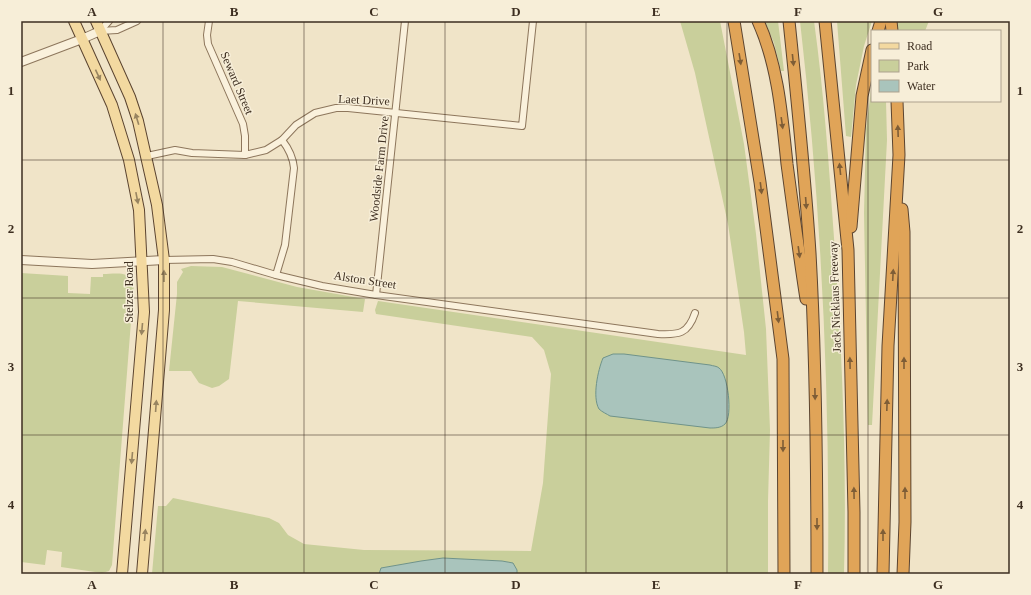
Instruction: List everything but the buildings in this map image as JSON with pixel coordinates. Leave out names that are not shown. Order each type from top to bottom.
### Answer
[{"type":"highway","points":[[734,21],[760,182],[783,359],[784,574]]},
{"type":"highway","points":[[758,21],[771,54],[777,85],[795,229],[814,356]]},
{"type":"highway","name":"Jack Nicklaus Freeway","points":[[789,21],[798,106],[810,253],[814,356],[817,574]]},
{"type":"highway","name":"Jack Nicklaus Freeway","points":[[825,21],[848,250],[854,574]]},
{"type":"highway","points":[[848,250],[862,96],[871,55]]},
{"type":"highway","points":[[896,102],[904,232],[905,522],[903,574]]},
{"type":"highway","points":[[883,574],[888,346],[899,155]]},
{"type":"highway","points":[[778,574],[783,515]]},
{"type":"main road","name":"Stelzer Road","points":[[74,21],[112,105],[129,160],[139,210],[144,312],[122,574]]},
{"type":"main road","points":[[96,21],[130,98],[138,121],[157,205],[164,260],[164,310],[142,574]]},
{"type":"street","points":[[100,31],[109,21]]},
{"type":"street","points":[[21,62],[100,31],[117,30],[137,21]]},
{"type":"street","name":"Seward Street","points":[[209,21],[207,39],[208,44],[243,124],[245,136],[245,155]]},
{"type":"street","name":"Woodside Farm Drive","points":[[376,295],[406,21]]},
{"type":"street","name":"Laet Drive","points":[[147,156],[175,150],[192,153],[245,155],[266,150],[282,140],[296,125],[315,113],[336,108],[396,112],[522,126],[533,21]]},
{"type":"street","points":[[276,275],[285,245],[294,168],[293,159],[282,140]]},
{"type":"street","name":"Alston Street","points":[[21,260],[68,263],[213,259],[232,262],[276,275],[322,286],[376,295],[665,335],[673,335],[683,331],[691,324],[695,313]]},
{"type":"green space","points":[[680,21],[720,21],[744,144],[756,234],[766,329],[770,430],[768,574],[517,574],[517,570],[512,563],[502,561],[443,558],[381,568],[379,574],[152,574],[158,506],[166,506],[173,498],[269,518],[279,523],[288,535],[304,544],[364,550],[531,551],[543,483],[551,374],[544,350],[532,337],[376,314],[375,310],[378,301],[746,355],[728,224],[695,73]]},
{"type":"green space","points":[[765,21],[778,21],[784,71],[781,71],[774,43]]},
{"type":"green space","points":[[800,21],[814,21],[821,75],[828,157],[837,280],[843,406],[845,490],[844,574],[828,574],[826,366],[823,297],[814,159]]},
{"type":"green space","points":[[837,21],[872,21],[864,46],[856,85],[851,137],[846,136]]},
{"type":"green space","points":[[890,21],[929,21],[925,30],[887,30]]},
{"type":"green space","points":[[871,91],[871,102],[886,102],[887,140],[872,425],[868,425],[864,213],[866,129]]},
{"type":"green space","points":[[191,266],[222,267],[297,287],[365,299],[363,312],[238,301],[229,379],[219,386],[212,388],[199,383],[191,371],[169,371],[177,282],[183,272],[181,269]]},
{"type":"green space","points":[[21,273],[68,276],[68,293],[90,294],[91,277],[103,277],[103,274],[125,274],[132,279],[134,283],[112,565],[109,571],[102,573],[61,567],[62,552],[47,550],[45,565],[21,562]]},
{"type":"water","points":[[613,354],[624,354],[718,367],[725,378],[727,386],[729,413],[725,424],[720,427],[710,428],[610,416],[603,412],[599,409],[596,398],[599,369],[603,358]]},
{"type":"water","points":[[443,558],[502,561],[513,563],[517,570],[517,574],[379,574],[381,568]]}]
